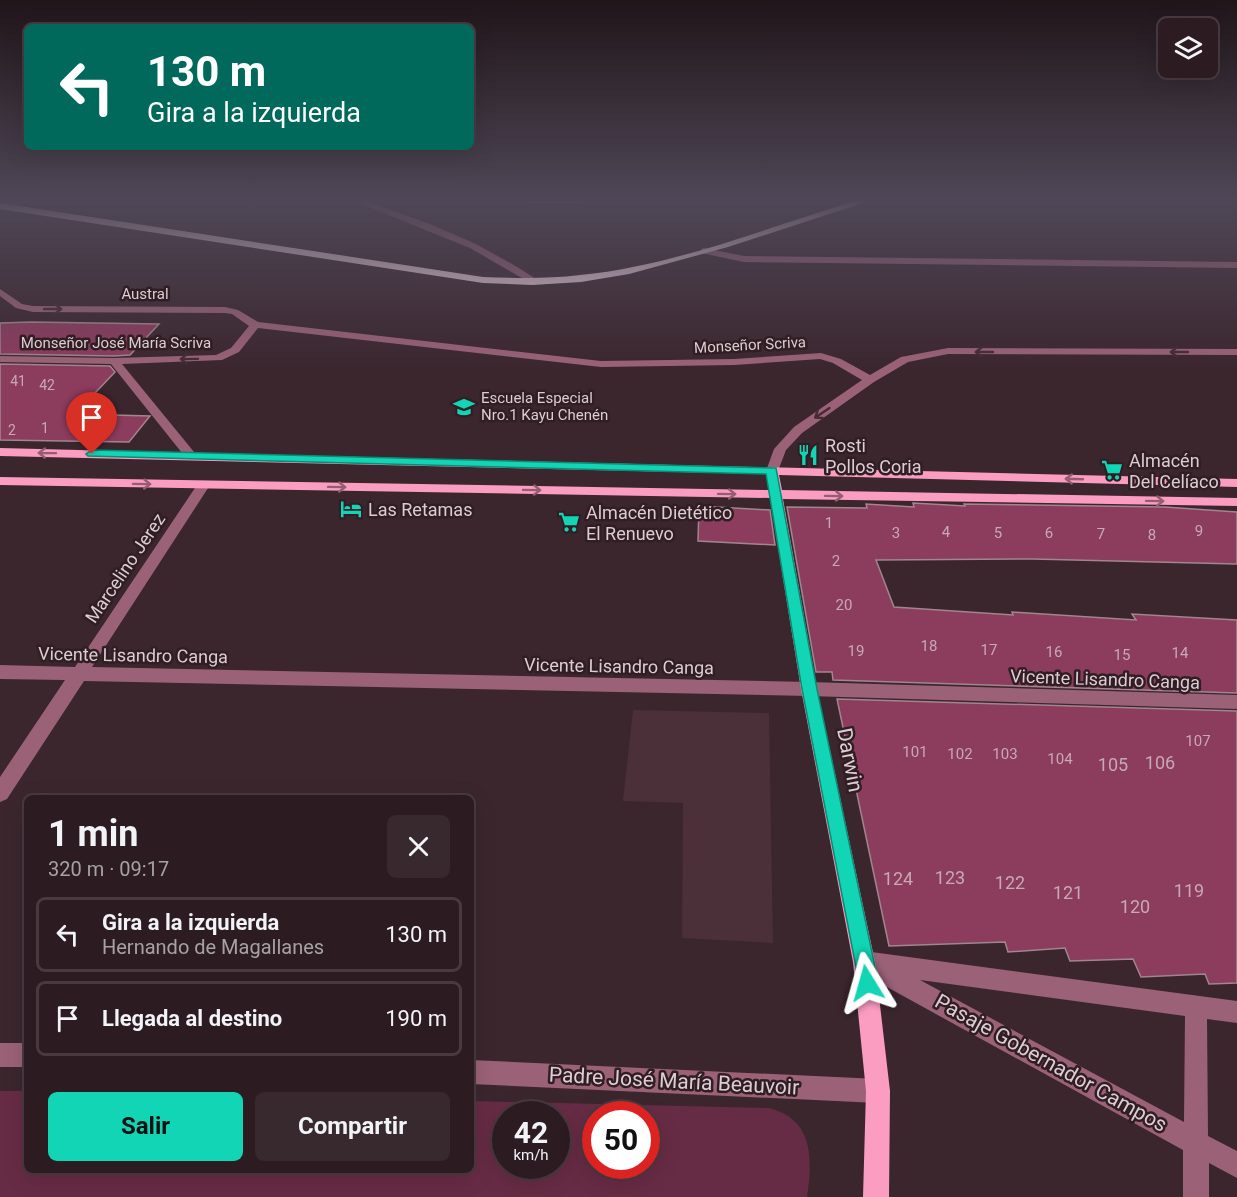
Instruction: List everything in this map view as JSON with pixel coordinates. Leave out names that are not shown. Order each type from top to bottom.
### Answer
[{"type":"highway","points":[[332,257],[483,280],[537,283],[597,277],[680,257]]},
{"type":"main road","points":[[0,452],[1237,483]]},
{"type":"main road","name":"Darwin","points":[[772,471],[809,689],[864,962],[878,1091],[876,1197]]},
{"type":"main road","points":[[0,481],[1237,502]]},
{"type":"street","points":[[495,257],[537,283]]},
{"type":"street","points":[[723,257],[1237,265]]},
{"type":"street","name":"Austral","points":[[0,292],[19,306],[33,309],[225,310],[235,312],[255,326]]},
{"type":"street","name":"Monseñor José María Scriva","points":[[0,358],[114,361],[218,358],[235,350],[255,326]]},
{"type":"street","name":"Monseñor Scriva","points":[[255,326],[601,364],[735,362],[821,356],[837,361],[870,380]]},
{"type":"street","points":[[772,471],[780,449],[798,430],[870,380],[905,359],[948,351],[1237,352]]},
{"type":"street","points":[[114,361],[190,455]]},
{"type":"street","name":"Marcelino Jerez","points":[[0,793],[204,485]]},
{"type":"street","name":"Vicente Lisandro Canga","points":[[0,672],[809,689],[1237,702]]},
{"type":"street","points":[[864,962],[1237,1012]]},
{"type":"street","name":"Pasaje Gobernador Campos","points":[[864,962],[1237,1165]]},
{"type":"street","points":[[1196,1006],[1196,1197]]},
{"type":"street","points":[[0,1055],[24,1055]]},
{"type":"street","name":"Padre José María Beauvoir","points":[[474,1072],[878,1091]]},
{"type":"shaded area","points":[[633,710],[769,713],[773,943],[682,938],[683,803],[623,801]]},
{"type":"shaded area","points":[[0,1091],[24,1091],[24,1173],[474,1173],[474,1101],[492,1101],[492,1179],[570,1179],[570,1103],[582,1104],[582,1179],[660,1179],[660,1105],[768,1108],[783,1113],[802,1130],[807,1142],[809,1182],[807,1197],[0,1197]]},
{"type":"building","points":[[0,323],[159,324],[130,355],[114,356],[0,354]]},
{"type":"building","points":[[0,364],[110,366],[115,372],[75,414],[150,416],[129,442],[0,440]]},
{"type":"building","points":[[913,503],[965,506],[964,504],[1165,507],[1237,512],[1237,564],[1033,559],[876,560],[894,607],[1136,620],[1132,614],[1237,620],[1237,693],[833,680],[832,672],[816,672],[787,507],[867,508],[866,504],[914,507]]},
{"type":"building","points":[[699,506],[770,510],[775,545],[698,541]]},
{"type":"building","points":[[837,699],[1237,711],[1237,983],[1209,984],[1205,974],[1141,977],[1133,959],[1070,961],[1065,948],[1008,952],[1005,942],[889,946]]},
{"type":"place","name":"Escuela Especial Nro.1 Kayu Chenén","points":[[464,407]]},
{"type":"place","name":"Rosti Pollos Coria","points":[[808,455]]},
{"type":"place","name":"Almacén Del Celíaco","points":[[1112,470]]},
{"type":"place","name":"Las Retamas","points":[[351,509]]},
{"type":"place","name":"Almacén Dietético El Renuevo","points":[[569,522]]},
{"type":"route","points":[[92,454],[210,455],[772,471],[809,689],[867,983]]}]
